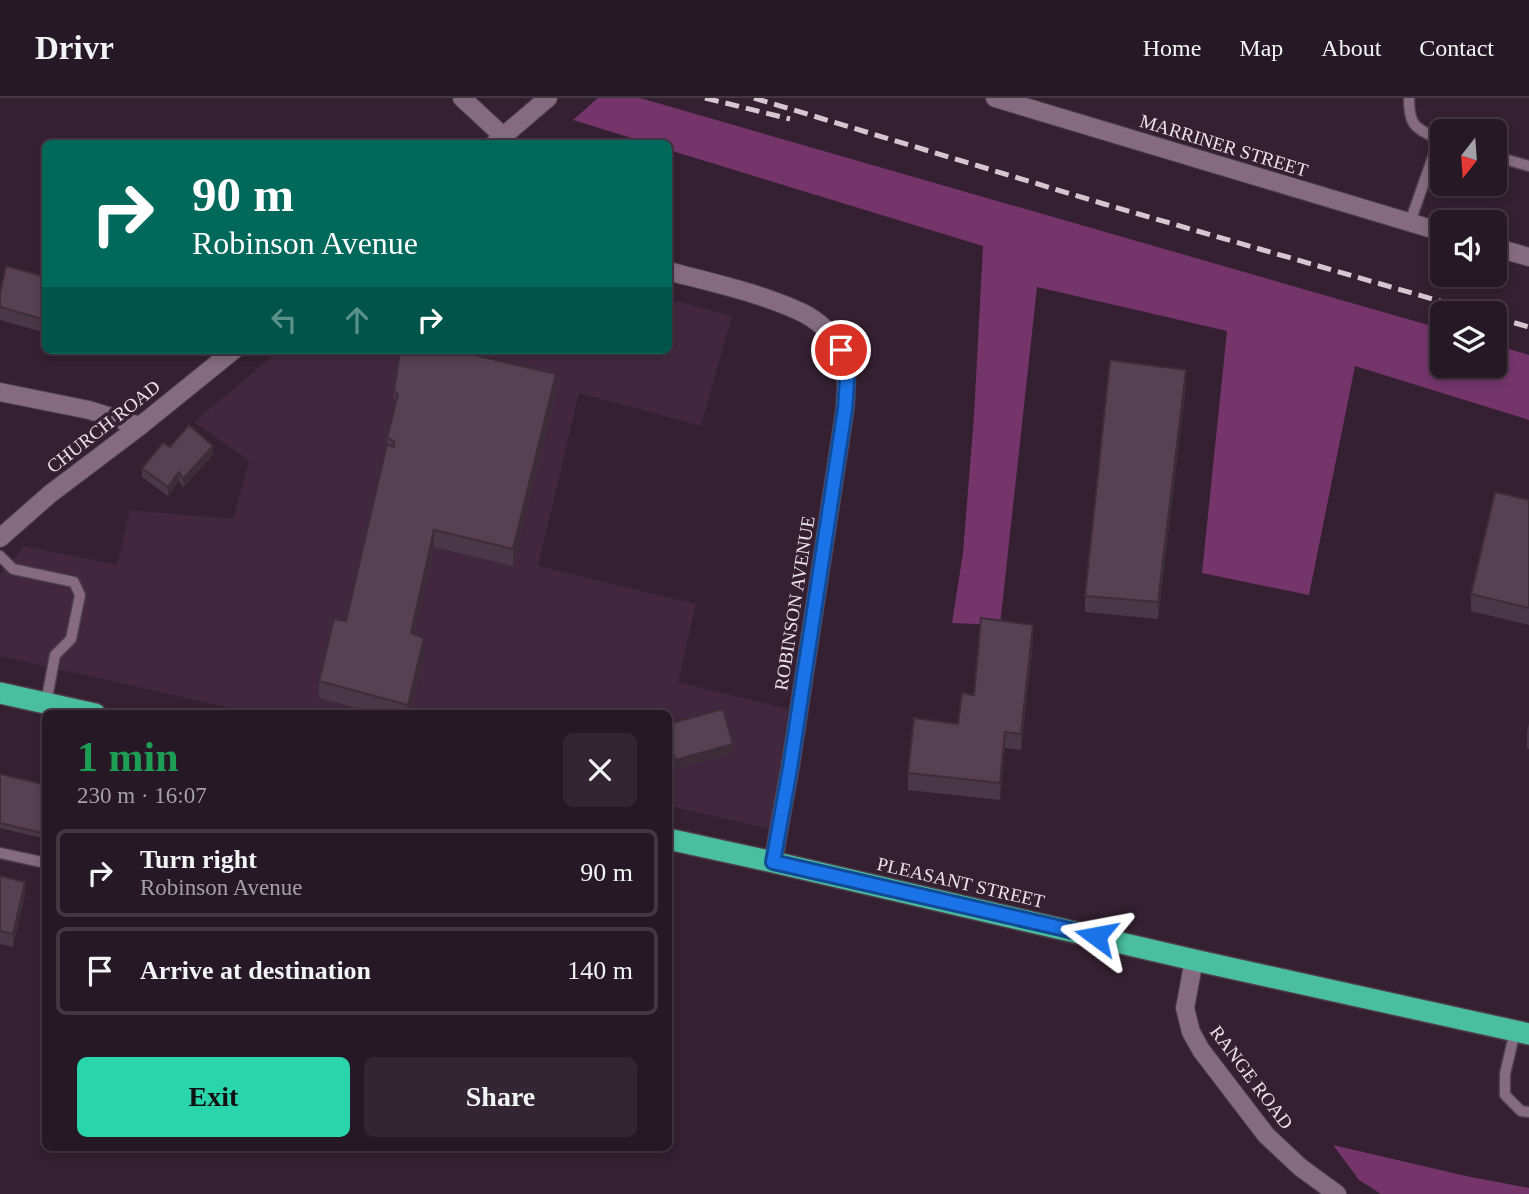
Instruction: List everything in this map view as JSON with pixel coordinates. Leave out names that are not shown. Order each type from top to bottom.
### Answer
[{"type":"highway","points":[[0,693],[76,710]]},
{"type":"highway","name":"PLEASANT STREET","points":[[672,840],[1522,1033]]},
{"type":"street","points":[[462,98],[498,140],[548,98]]},
{"type":"street","name":"MARRINER STREET","points":[[995,98],[1430,228]]},
{"type":"street","points":[[1507,251],[1529,257]]},
{"type":"street","name":"ROBINSON AVENUE","points":[[672,272],[760,297],[804,313],[825,327],[841,350],[847,380],[845,409],[790,768],[773,862]]},
{"type":"street","name":"CHURCH ROAD","points":[[0,538],[50,494],[229,354]]},
{"type":"street","points":[[0,392],[89,410],[140,426]]},
{"type":"street","name":"RANGE ROAD","points":[[1194,960],[1185,1008],[1191,1032],[1201,1050],[1266,1135],[1300,1167],[1338,1194]]},
{"type":"lane","points":[[1409,98],[1409,113],[1416,128],[1430,135]]},
{"type":"lane","points":[[1507,160],[1529,166]]},
{"type":"lane","points":[[1410,222],[1430,167]]},
{"type":"lane","points":[[0,556],[13,569],[74,582],[80,595],[71,639],[55,655],[47,704]]},
{"type":"lane","points":[[0,853],[42,862]]},
{"type":"lane","points":[[1522,1033],[1505,1074],[1505,1095],[1521,1111],[1529,1112]]},
{"type":"shaded area","points":[[598,98],[640,98],[1430,326],[1430,378],[1507,378],[1507,349],[1529,355],[1529,420],[1355,366],[1309,595],[1202,573],[1227,331],[1037,287],[1000,625],[952,623],[963,553],[983,246],[672,151],[672,140],[638,140],[573,120]]},
{"type":"shaded area","points":[[672,300],[732,316],[701,426],[579,393],[538,566],[696,604],[678,682],[788,709],[771,829],[672,807],[672,710],[239,710],[0,656],[0,575],[24,546],[117,565],[130,510],[233,519],[249,461],[194,422],[275,354],[672,354]]},
{"type":"shaded area","points":[[1333,1145],[1529,1188],[1529,1194],[1381,1194],[1359,1180]]},
{"type":"building","points":[[6,266],[42,276],[42,319],[0,307]]},
{"type":"building","points":[[399,354],[471,354],[556,374],[513,549],[434,530],[411,633],[424,638],[408,705],[319,681],[334,619],[346,621],[387,444],[394,447],[394,441],[387,438],[398,394],[394,391]]},
{"type":"building","points":[[1110,360],[1186,370],[1158,602],[1085,596]]},
{"type":"building","points":[[189,425],[213,446],[183,479],[179,472],[168,487],[142,468],[163,443],[170,447]]},
{"type":"building","points":[[1495,492],[1529,500],[1529,608],[1471,594]]},
{"type":"building","points":[[981,618],[1033,625],[1021,734],[1005,732],[1000,783],[908,773],[914,718],[958,724],[962,693],[974,695]]},
{"type":"building","points":[[723,709],[733,744],[675,760],[672,750],[672,723]]},
{"type":"building","points":[[0,774],[42,784],[42,833],[0,823]]},
{"type":"building","points":[[0,876],[25,882],[13,934],[0,931]]},
{"type":"railway","points":[[705,98],[790,119]]},
{"type":"railway","points":[[754,98],[1104,204],[1439,301]]},
{"type":"railway","points":[[1507,321],[1529,327]]},
{"type":"route","points":[[841,350],[847,380],[845,409],[773,862],[1096,936]]}]
